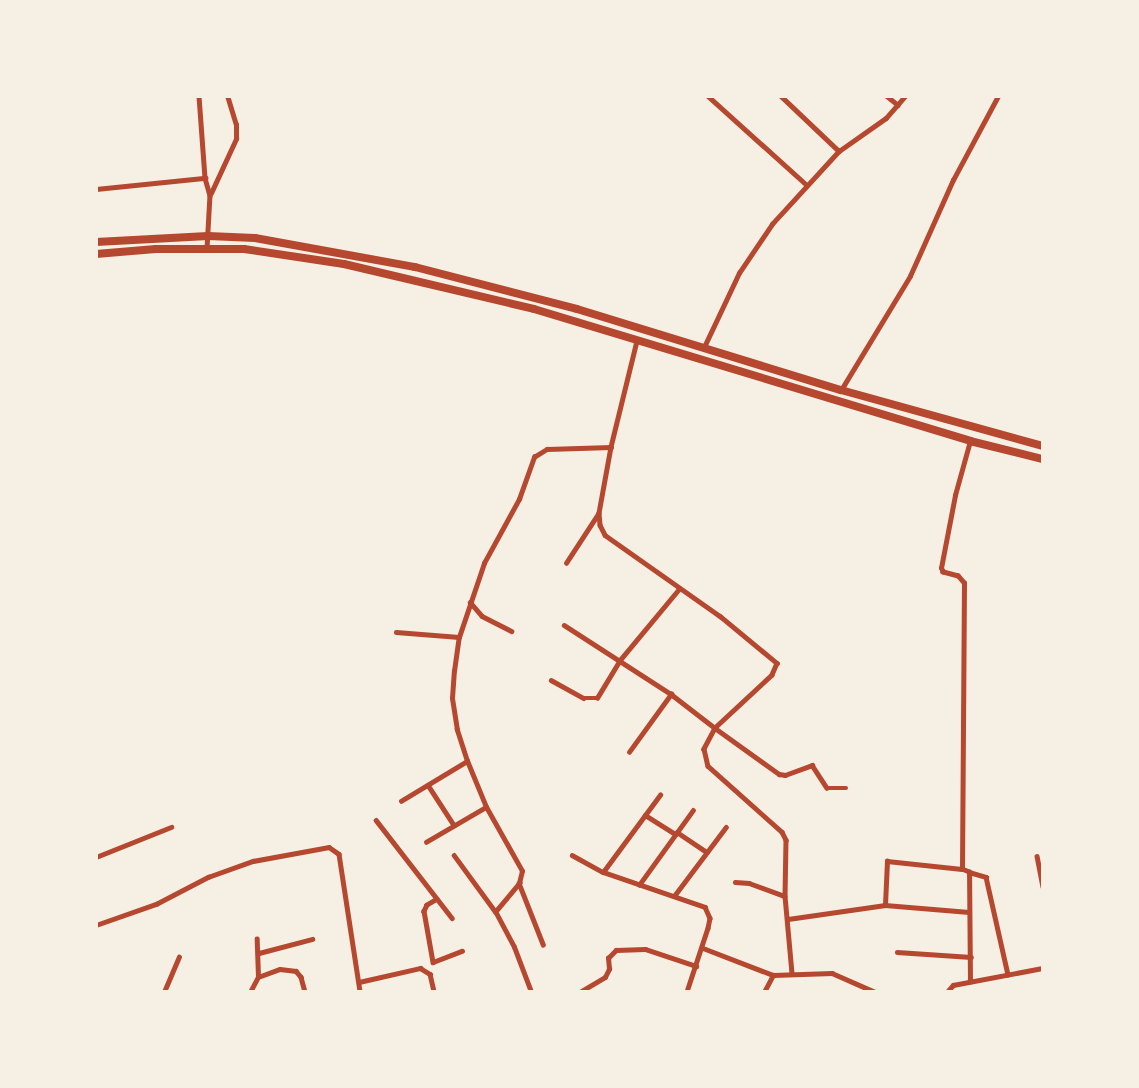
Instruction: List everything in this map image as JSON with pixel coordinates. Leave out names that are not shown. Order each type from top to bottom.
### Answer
[{"type":"highway","points":[[96,242],[208,236],[275,241],[415,267],[494,286],[841,390],[1043,446]]},
{"type":"highway","points":[[96,254],[207,248],[278,252],[344,264],[523,306],[970,441],[1043,459]]},
{"type":"street","points":[[199,96],[205,178],[210,195],[207,248]]},
{"type":"street","points":[[210,195],[236,139],[236,125],[227,96]]},
{"type":"street","points":[[708,96],[807,184]]},
{"type":"street","points":[[781,96],[839,150]]},
{"type":"street","points":[[887,96],[898,105]]},
{"type":"street","points":[[704,347],[739,273],[772,224],[839,150],[886,118],[905,96]]},
{"type":"street","points":[[841,390],[910,275],[953,180],[998,96]]},
{"type":"street","points":[[96,189],[205,178]]},
{"type":"street","points":[[566,563],[598,513],[637,340]]},
{"type":"street","points":[[962,869],[964,583],[958,576],[943,572],[941,568],[955,495],[970,441]]},
{"type":"street","points":[[495,912],[519,883],[522,875],[519,862],[486,807],[457,730],[452,698],[459,637],[484,564],[519,499],[538,451],[611,447]]},
{"type":"street","points":[[598,513],[606,536],[720,617],[776,663],[772,675],[715,728],[704,749],[708,766],[782,832],[786,840],[785,896],[792,973]]},
{"type":"street","points":[[551,680],[583,698],[597,698],[620,660],[679,589]]},
{"type":"street","points":[[470,602],[482,616],[511,631]]},
{"type":"street","points":[[564,625],[671,694],[779,774],[785,775],[812,765],[827,788],[846,788]]},
{"type":"street","points":[[396,632],[459,637]]},
{"type":"street","points":[[629,752],[671,694]]},
{"type":"street","points":[[401,801],[467,761]]},
{"type":"street","points":[[428,785],[454,825]]},
{"type":"street","points":[[603,872],[660,795]]},
{"type":"street","points":[[426,842],[486,807]]},
{"type":"street","points":[[639,885],[693,810]]},
{"type":"street","points":[[645,815],[707,852]]},
{"type":"street","points":[[376,820],[452,918]]},
{"type":"street","points":[[96,858],[171,827]]},
{"type":"street","points":[[674,896],[726,827]]},
{"type":"street","points":[[96,925],[156,904],[208,877],[254,860],[329,847],[339,854],[360,992]]},
{"type":"street","points":[[454,855],[495,912],[514,947],[531,992]]},
{"type":"street","points":[[572,855],[603,872],[705,908],[708,912],[703,948],[687,992]]},
{"type":"street","points":[[1037,856],[1043,886]]},
{"type":"street","points":[[884,905],[887,860],[962,869],[986,877],[1008,975]]},
{"type":"street","points":[[969,872],[970,982]]},
{"type":"street","points":[[735,882],[749,883],[785,896]]},
{"type":"street","points":[[519,883],[542,944]]},
{"type":"street","points":[[435,992],[428,972],[433,962],[424,911],[427,905],[438,899]]},
{"type":"street","points":[[788,919],[884,905],[969,912]]},
{"type":"street","points":[[259,953],[312,939]]},
{"type":"street","points":[[250,992],[258,977],[257,940]]},
{"type":"street","points":[[580,992],[605,977],[609,969],[608,958],[616,950],[645,948],[696,965]]},
{"type":"street","points":[[703,948],[773,975],[792,973],[844,976],[875,992]]},
{"type":"street","points":[[433,962],[462,951]]},
{"type":"street","points":[[897,952],[971,957]]},
{"type":"street","points":[[164,992],[179,957]]},
{"type":"street","points":[[358,982],[412,968],[428,972]]},
{"type":"street","points":[[947,992],[953,985],[1043,968]]},
{"type":"street","points":[[258,977],[280,969],[296,971],[301,977],[305,992]]},
{"type":"street","points":[[764,992],[773,975]]}]
